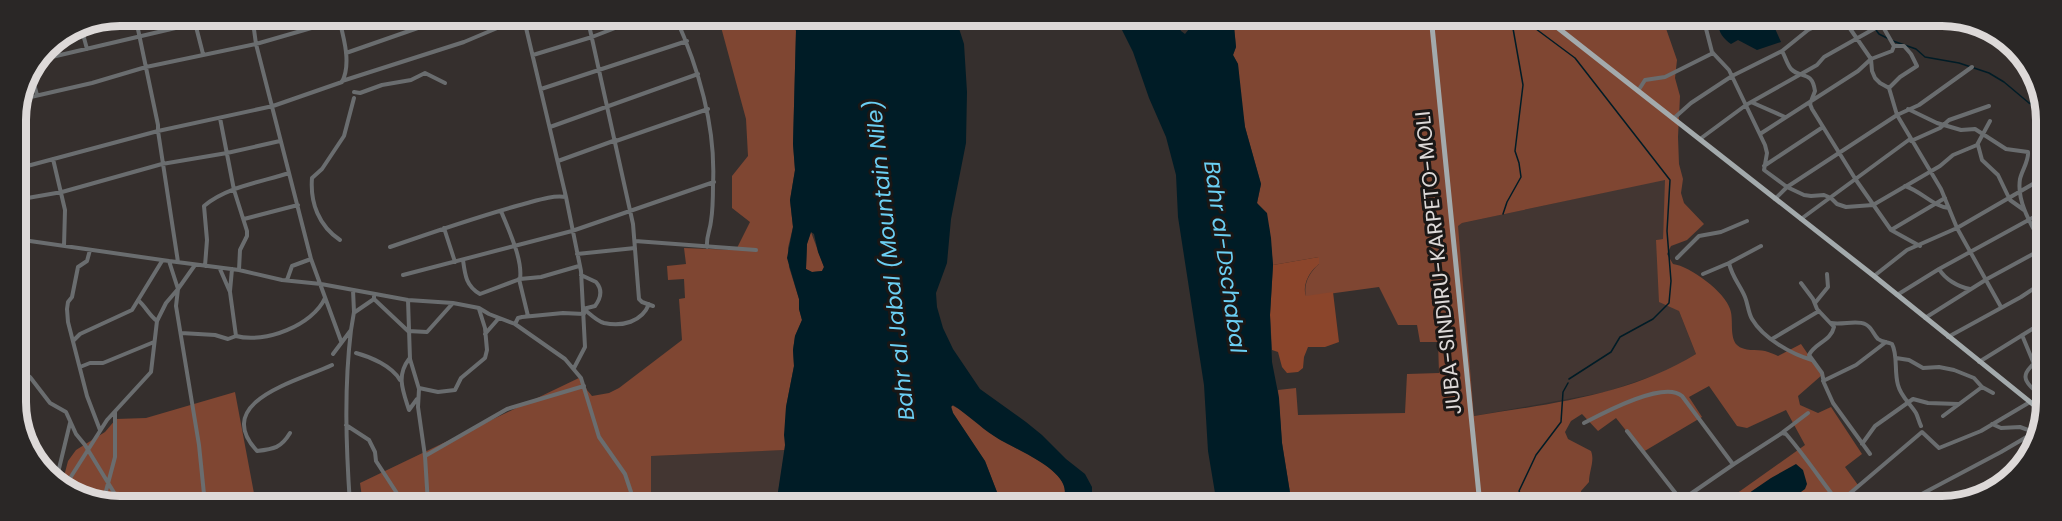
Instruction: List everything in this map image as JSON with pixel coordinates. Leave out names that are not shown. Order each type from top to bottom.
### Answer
[{"type":"main road","name":"JUBA-SINDIRU-KARPETO-MOLI","points":[[1432,26],[1478,495]]},
{"type":"main road","points":[[1555,26],[1874,276],[2036,407]]},
{"type":"street","points":[[137,26],[158,125],[178,262]]},
{"type":"street","points":[[49,58],[183,26]]},
{"type":"street","points":[[197,26],[203,54]]},
{"type":"street","points":[[254,26],[256,44],[311,259],[341,341]]},
{"type":"street","points":[[29,97],[92,83],[146,67],[256,44],[316,26]]},
{"type":"street","points":[[340,26],[346,53],[342,82]]},
{"type":"street","points":[[346,53],[423,26]]},
{"type":"street","points":[[26,166],[158,131],[273,106],[464,42],[502,26]]},
{"type":"street","points":[[526,26],[566,197],[581,275],[585,346],[574,368]]},
{"type":"street","points":[[584,311],[604,323],[633,322],[642,316],[651,305],[639,299],[635,241],[630,210],[589,26]]},
{"type":"street","points":[[533,55],[620,26]]},
{"type":"street","points":[[680,26],[687,41],[708,109],[714,182],[711,222],[706,236],[707,248]]},
{"type":"street","points":[[1706,26],[1713,53],[1732,76],[1760,134],[1767,153],[1763,167],[1767,175],[1804,195],[1824,195],[1846,207],[1873,205],[1948,158],[1978,144],[1990,121]]},
{"type":"street","points":[[1673,118],[1691,102],[1732,76],[1782,51],[1803,33],[1817,26]]},
{"type":"street","points":[[1848,26],[1871,59],[1875,78],[1889,88],[1897,115],[1946,198],[1957,228],[2001,307]]},
{"type":"street","points":[[1700,139],[1746,105],[1817,65],[1824,57],[1880,26]]},
{"type":"street","points":[[1883,26],[1894,46]]},
{"type":"street","points":[[83,33],[87,49]]},
{"type":"street","points":[[541,89],[687,41]]},
{"type":"street","points":[[1760,134],[1858,71],[1871,59],[1892,51],[1894,46]]},
{"type":"street","points":[[1889,88],[1900,77],[1917,66],[1904,46],[1894,46]]},
{"type":"street","points":[[1782,51],[1792,69],[1809,76],[1815,91],[1810,106],[1873,205],[1891,230],[1920,246]]},
{"type":"street","points":[[1638,91],[1645,80],[1665,77],[1713,53]]},
{"type":"street","points":[[1775,199],[1787,187],[1839,152],[1897,115],[1926,100],[1972,67]]},
{"type":"street","points":[[354,92],[360,93],[385,84],[411,80],[425,74],[445,82]]},
{"type":"street","points":[[550,127],[698,74]]},
{"type":"street","points":[[34,82],[37,95]]},
{"type":"street","points":[[340,240],[327,229],[318,216],[314,206],[311,183],[313,176],[322,169],[344,136],[354,98]]},
{"type":"street","points":[[1751,102],[1785,117]]},
{"type":"street","points":[[1801,219],[1911,140],[1949,120],[1989,106]]},
{"type":"street","points":[[558,161],[708,109]]},
{"type":"street","points":[[1908,109],[1961,130],[1973,129],[2006,149],[2028,152],[2021,177],[2020,191],[2028,220],[2036,233]]},
{"type":"street","points":[[220,118],[234,190],[247,236],[240,250],[239,270]]},
{"type":"street","points":[[1763,167],[1823,127]]},
{"type":"street","points":[[26,198],[62,192],[162,164],[280,141]]},
{"type":"street","points":[[1978,144],[1985,164],[1998,175],[2009,198],[2025,210]]},
{"type":"street","points":[[1971,148],[1980,154]]},
{"type":"street","points":[[53,159],[65,210],[64,246]]},
{"type":"street","points":[[205,266],[207,240],[204,206],[215,198],[234,190],[289,173]]},
{"type":"street","points":[[403,275],[572,231],[714,182]]},
{"type":"street","points":[[1874,276],[1907,250],[1957,228],[2036,182]]},
{"type":"street","points":[[1904,186],[1922,193],[1935,204],[1949,208]]},
{"type":"street","points":[[390,248],[444,228],[501,211],[550,197],[566,197]]},
{"type":"street","points":[[1891,230],[1946,198]]},
{"type":"street","points":[[244,219],[298,205]]},
{"type":"street","points":[[501,211],[520,268],[520,279],[528,316]]},
{"type":"street","points":[[1896,295],[1938,269],[2036,216]]},
{"type":"street","points":[[1677,258],[1699,236],[1721,232],[1747,221]]},
{"type":"street","points":[[444,228],[455,262]]},
{"type":"street","points":[[26,240],[239,270],[353,290],[374,297],[453,303],[479,308],[516,324],[574,368],[584,386],[599,437],[625,474],[632,495]]},
{"type":"street","points":[[635,241],[756,250]]},
{"type":"street","points":[[1703,274],[1729,264],[1761,246]]},
{"type":"street","points":[[577,254],[635,248]]},
{"type":"street","points":[[90,250],[87,261],[78,267],[67,309],[87,396],[100,431]]},
{"type":"street","points":[[1925,318],[1987,279],[2036,253]]},
{"type":"street","points":[[287,280],[292,266],[311,259]]},
{"type":"street","points":[[463,260],[465,277],[471,289],[480,294],[520,279],[541,277],[579,266]]},
{"type":"street","points":[[74,340],[80,334],[126,314],[138,303],[138,299],[162,261]]},
{"type":"street","points":[[169,261],[178,290],[176,306],[199,445],[204,495]]},
{"type":"street","points":[[1729,264],[1733,277],[1744,294],[1753,321],[1772,339],[1796,354],[1813,360]]},
{"type":"street","points":[[69,480],[115,411],[151,372],[157,321],[166,303],[195,265]]},
{"type":"street","points":[[220,269],[230,292]]},
{"type":"street","points":[[232,269],[230,292],[236,336]]},
{"type":"street","points":[[1938,269],[1959,286],[1971,289]]},
{"type":"street","points":[[1815,304],[1828,287],[1827,274]]},
{"type":"street","points":[[516,324],[518,318],[584,311],[595,306],[600,299],[596,282],[581,275]]},
{"type":"street","points":[[1801,283],[1819,310],[1834,326],[1834,331]]},
{"type":"street","points":[[1948,337],[2036,287]]},
{"type":"street","points":[[349,495],[345,424],[348,356],[354,312],[353,290]]},
{"type":"street","points":[[181,333],[215,335],[228,339],[236,336],[260,338],[288,329],[311,316],[321,307],[326,297]]},
{"type":"street","points":[[354,312],[374,297]]},
{"type":"street","points":[[374,297],[408,331],[427,332],[453,303]]},
{"type":"street","points":[[138,299],[150,316],[157,321]]},
{"type":"street","points":[[408,300],[410,359],[419,388],[418,399],[427,495]]},
{"type":"street","points":[[419,388],[438,392],[455,390],[461,378],[485,357],[487,350],[485,328],[479,308]]},
{"type":"street","points":[[1772,339],[1819,310]]},
{"type":"street","points":[[484,335],[499,318]]},
{"type":"street","points":[[1869,454],[1833,403],[1823,381],[1822,373],[1809,352],[1843,325],[1856,322],[1865,323],[1880,340],[1893,347],[1897,382],[1903,397],[1915,411],[1921,426]]},
{"type":"street","points":[[1831,323],[1843,325]]},
{"type":"street","points":[[1979,362],[2036,326]]},
{"type":"street","points":[[333,354],[351,330]]},
{"type":"street","points":[[2022,335],[2034,364],[2026,372],[2025,380],[2028,386],[2036,392]]},
{"type":"street","points":[[80,367],[90,363],[103,363],[154,342]]},
{"type":"street","points":[[1823,381],[1856,365],[1887,342]]},
{"type":"street","points":[[356,353],[382,364],[396,374],[409,410],[418,399]]},
{"type":"street","points":[[1896,358],[1909,360],[1923,368],[1939,367],[1953,370],[1974,378],[1982,387],[1993,393]]},
{"type":"street","points":[[400,381],[403,367],[410,359]]},
{"type":"street","points":[[290,433],[284,443],[271,449],[257,451],[247,439],[244,423],[249,407],[261,396],[332,365]]},
{"type":"street","points":[[26,374],[50,402],[66,412],[75,434],[88,450],[116,495]]},
{"type":"street","points":[[425,456],[507,409],[584,386]]},
{"type":"street","points":[[1943,416],[1982,387]]},
{"type":"street","points":[[1584,423],[1639,398],[1659,392],[1675,391],[1682,396],[1728,460],[1734,464]]},
{"type":"street","points":[[1862,444],[1875,426],[1916,399],[1928,403],[1958,404]]},
{"type":"street","points":[[1849,495],[1922,432],[1939,448],[1981,431],[2030,402]]},
{"type":"street","points":[[107,494],[116,457],[115,411]]},
{"type":"street","points":[[1691,495],[1808,413]]},
{"type":"street","points":[[58,472],[70,423]]},
{"type":"street","points":[[345,424],[369,440],[375,452],[376,461],[398,495]]},
{"type":"street","points":[[1992,424],[2001,428],[2020,427],[2031,431]]},
{"type":"street","points":[[1627,431],[1677,495]]},
{"type":"street","points":[[1782,433],[1786,434],[1800,449],[1831,495]]},
{"type":"street","points":[[1919,495],[2030,435]]},
{"type":"shaded area","points":[[721,26],[795,26],[793,144],[795,170],[790,200],[793,227],[788,248],[789,267],[799,299],[802,320],[795,336],[793,350],[794,366],[786,407],[785,450],[651,456],[651,495],[362,495],[360,483],[581,377],[592,396],[609,393],[619,388],[682,340],[679,299],[685,298],[684,279],[668,280],[667,266],[686,264],[684,248],[736,250],[750,222],[732,208],[732,176],[748,156],[746,119]]},
{"type":"shaded area","points":[[1234,26],[1665,26],[1677,60],[1675,78],[1680,96],[1678,137],[1679,164],[1683,179],[1681,193],[1684,203],[1704,224],[1687,240],[1671,246],[1667,254],[1673,264],[1688,269],[1706,281],[1727,302],[1732,318],[1733,337],[1737,345],[1778,356],[1801,344],[1822,375],[1798,396],[1800,405],[1818,413],[1831,407],[1862,454],[1845,467],[1858,485],[1845,495],[1822,495],[1820,492],[1815,495],[1735,495],[1805,445],[1786,410],[1747,428],[1737,426],[1709,386],[1689,397],[1702,417],[1643,452],[1616,418],[1598,431],[1582,414],[1571,421],[1565,432],[1568,439],[1591,451],[1592,455],[1589,482],[1581,491],[1581,495],[1290,495],[1282,443],[1278,390],[1296,388],[1298,415],[1405,413],[1407,374],[1439,373],[1438,342],[1420,342],[1417,325],[1398,325],[1379,287],[1306,297],[1306,283],[1319,264],[1319,257],[1273,265],[1269,227],[1257,203],[1261,184],[1245,127],[1239,92],[1238,64],[1233,55],[1236,47]],"holes":[[[1665,180],[1663,239],[1656,240],[1659,302],[1679,311],[1696,354],[1671,368],[1617,388],[1560,402],[1474,416],[1458,226],[1462,223]]]},
{"type":"shaded area","points":[[1666,179],[1663,239],[1656,240],[1679,311],[1696,354],[1670,370],[1606,392],[1474,416],[1457,226],[1462,223]]},
{"type":"shaded area","points":[[811,232],[824,267],[822,271],[812,272],[806,269],[807,244]]},
{"type":"shaded area","points":[[1319,257],[1319,264],[1306,282],[1306,296],[1333,292],[1339,342],[1325,347],[1308,347],[1303,368],[1298,372],[1287,373],[1282,367],[1278,352],[1272,350],[1270,315],[1273,265]]},
{"type":"shaded area","points":[[235,392],[254,495],[101,494],[89,491],[64,477],[68,461],[76,450],[105,432],[116,419],[146,418]]},
{"type":"shaded area","points":[[951,405],[1004,442],[1048,467],[1064,485],[1064,495],[998,495],[985,461],[953,413]]},
{"type":"shaded area","points":[[785,450],[778,495],[651,495],[651,456]]},
{"type":"water","name":"Bahr al Jabal (Mountain Nile)","points":[[794,26],[958,26],[964,44],[967,92],[966,143],[951,219],[947,263],[936,293],[937,307],[943,328],[953,349],[980,389],[1026,422],[1085,474],[1092,487],[1092,495],[1064,495],[1063,484],[1044,464],[994,436],[953,405],[951,407],[953,413],[985,461],[998,495],[778,495],[785,445],[786,407],[794,366],[793,350],[795,336],[802,320],[799,299],[787,258],[793,227],[790,200],[795,170],[793,144]],"holes":[[[811,232],[814,234],[824,267],[822,271],[812,272],[806,269],[807,244]]]},
{"type":"water","name":"Bahr al-Dschabal","points":[[1120,26],[1178,26],[1185,34],[1189,29],[1188,26],[1234,26],[1236,47],[1233,55],[1238,64],[1245,127],[1261,184],[1257,203],[1267,213],[1271,238],[1272,362],[1279,398],[1282,443],[1290,495],[1215,495],[1208,451],[1204,385],[1178,217],[1176,175],[1166,137],[1133,52]]},
{"type":"water","points":[[1719,26],[1774,26],[1781,42],[1757,50],[1738,40],[1731,44],[1720,32]]},
{"type":"water","points":[[1796,464],[1803,470],[1807,484],[1805,489],[1797,495],[1746,495]]},
{"type":"waterway","points":[[1503,214],[1521,177],[1515,151],[1523,85],[1513,26]]},
{"type":"waterway","points":[[1532,26],[1575,58],[1670,180],[1667,231],[1671,281],[1669,303],[1653,319],[1620,337],[1611,352],[1569,379]]},
{"type":"waterway","points":[[1876,30],[1889,39]]},
{"type":"waterway","points":[[1893,41],[1916,49],[1925,57],[1959,63],[1989,73],[2035,106]]},
{"type":"waterway","points":[[1521,495],[1519,491],[1536,455],[1561,422],[1563,392],[1568,383]]}]
